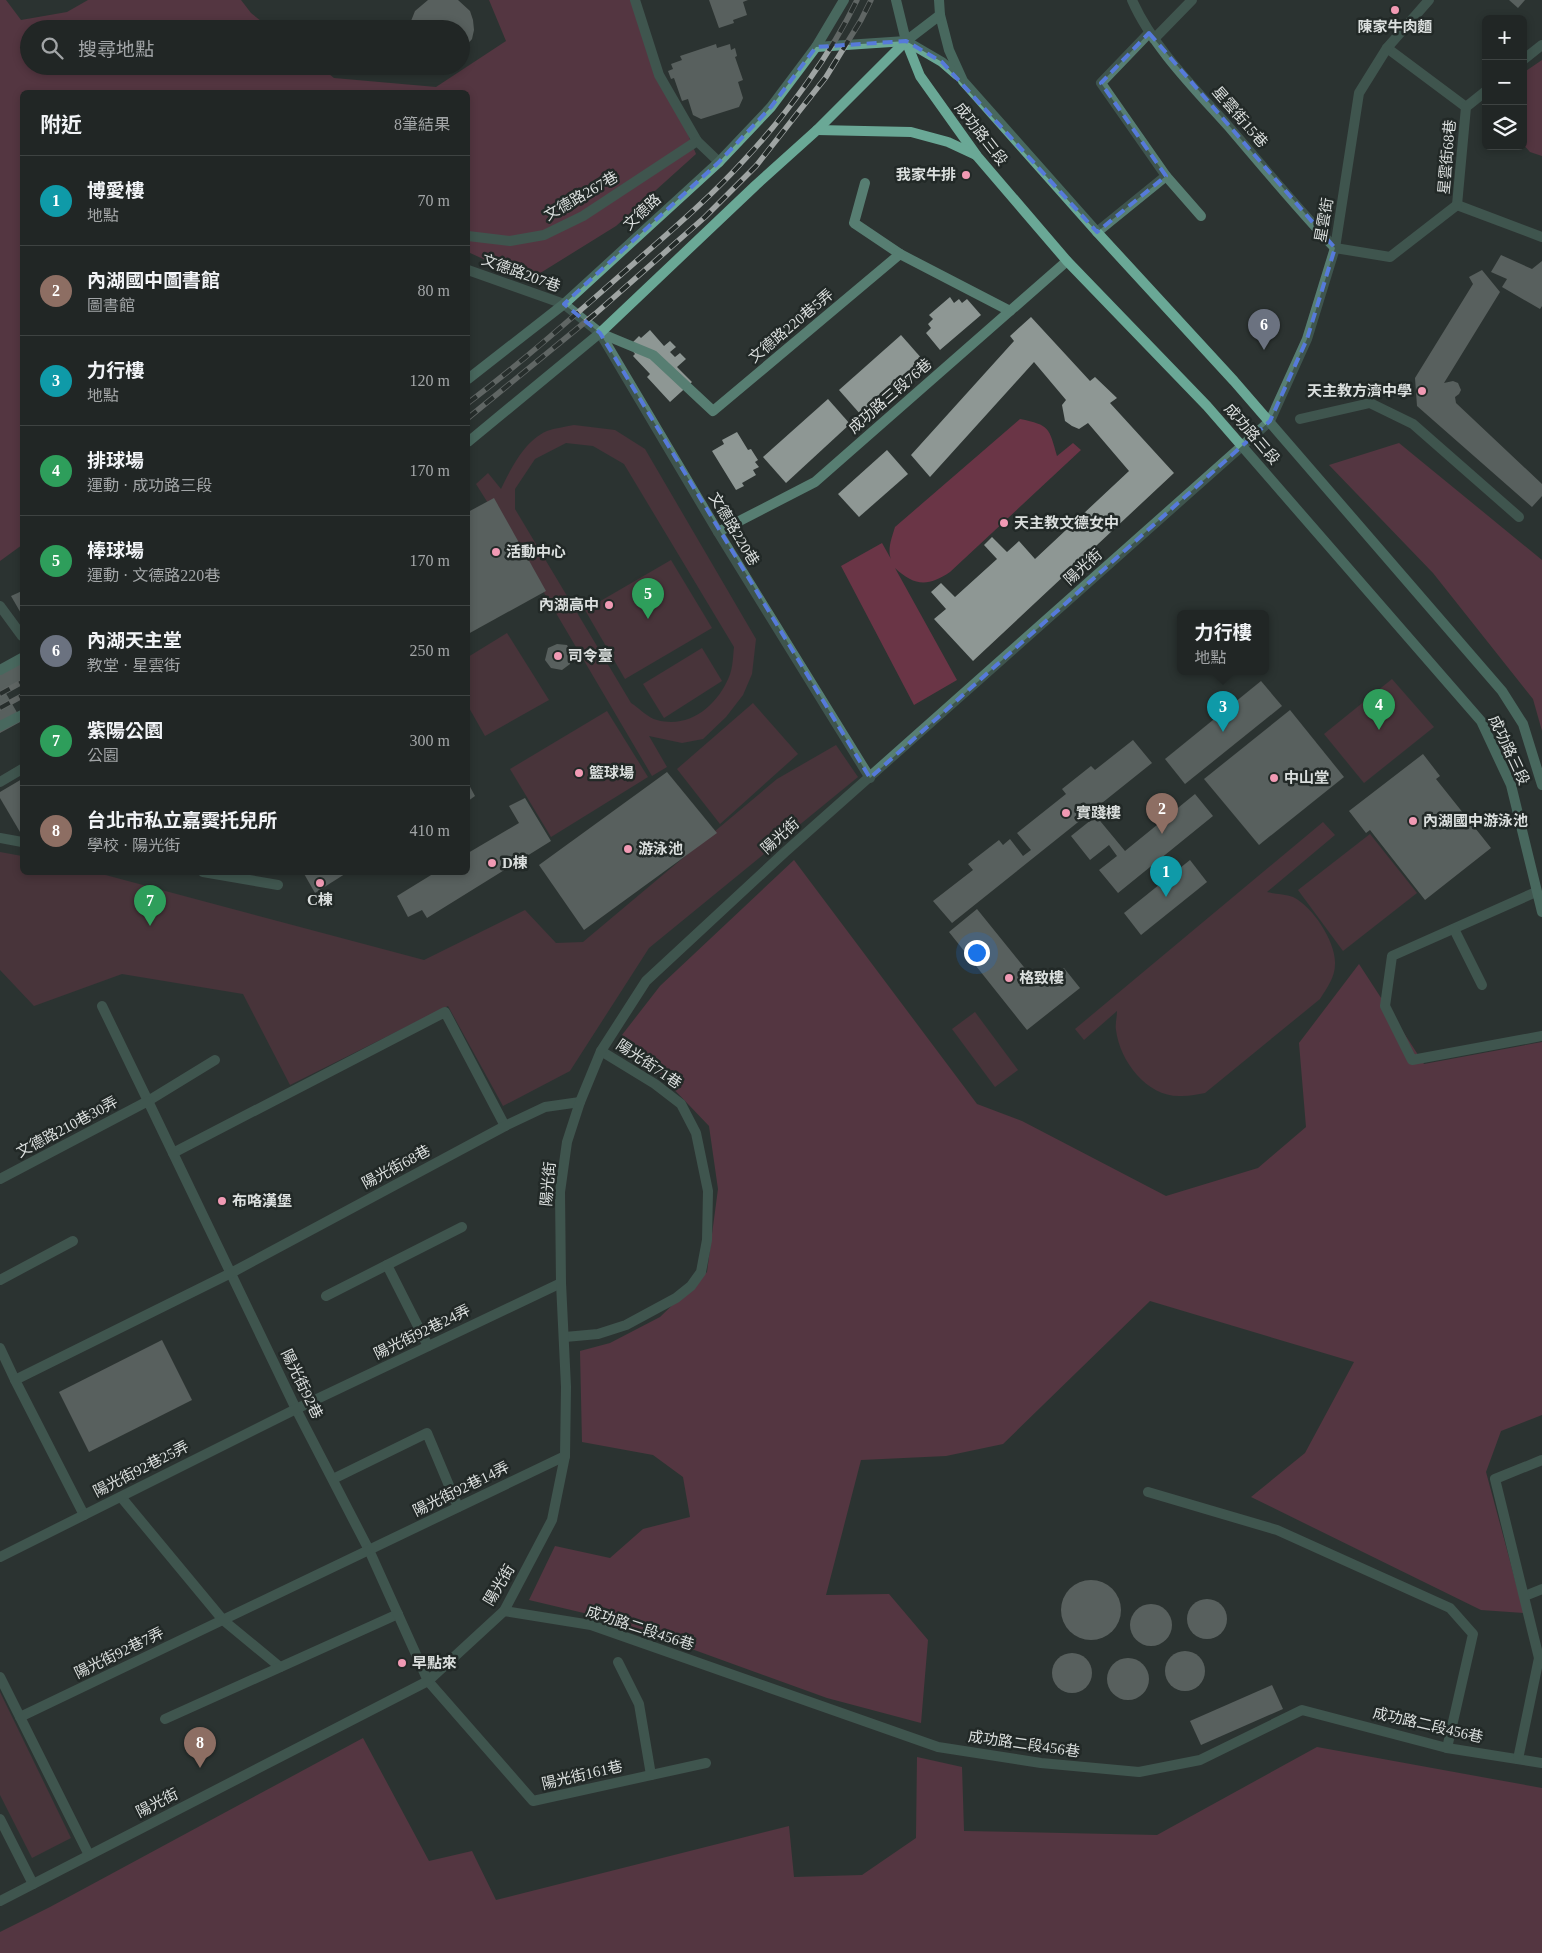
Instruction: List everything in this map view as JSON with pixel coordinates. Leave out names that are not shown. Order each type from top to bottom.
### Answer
[{"type":"main road","name":"文德路","points":[[470,377],[564,304],[719,162],[771,108],[816,47],[844,0]]},
{"type":"main road","name":"成功路三段","points":[[896,0],[906,41],[920,76],[977,156],[1067,261],[1207,406],[1481,721],[1511,785],[1542,912]]},
{"type":"main road","name":"成功路三段","points":[[939,0],[940,16],[949,50],[963,81],[1097,232],[1270,421],[1502,691],[1523,724],[1542,785]]},
{"type":"main road","points":[[470,440],[600,333],[749,191],[817,130],[906,41],[940,16]]},
{"type":"main road","points":[[816,47],[906,41],[942,62],[963,81]]},
{"type":"main road","points":[[817,130],[911,132],[948,142],[977,156]]},
{"type":"main road","points":[[0,670],[20,659]]},
{"type":"main road","points":[[0,726],[20,716]]},
{"type":"street","points":[[635,0],[659,75],[697,141],[719,162]]},
{"type":"street","name":"星雲街15巷","points":[[1132,0],[1152,36],[1299,210],[1335,248]]},
{"type":"street","points":[[1192,0],[1101,83],[1166,176],[1201,216]]},
{"type":"street","name":"星雲街","points":[[1242,446],[1270,421],[1307,339],[1335,248],[1359,93],[1386,48],[1429,0]]},
{"type":"street","points":[[1527,57],[1542,45]]},
{"type":"street","points":[[1386,48],[1466,107]]},
{"type":"street","name":"星雲街68巷","points":[[1457,205],[1466,107],[1482,94]]},
{"type":"street","name":"文德路267巷","points":[[470,236],[510,241],[544,235],[583,216],[697,141]]},
{"type":"street","points":[[1097,232],[1166,176]]},
{"type":"street","points":[[866,184],[854,224],[900,254],[1010,311]]},
{"type":"street","points":[[1335,248],[1390,257],[1457,205],[1542,237]]},
{"type":"street","name":"文德路220巷5弄","points":[[600,333],[653,355],[713,411],[900,254]]},
{"type":"street","name":"成功路三段76巷","points":[[718,532],[815,482],[1067,261]]},
{"type":"street","name":"文德路207巷","points":[[470,271],[564,304]]},
{"type":"street","name":"文德路220巷","points":[[564,304],[600,333],[718,532],[870,778]]},
{"type":"street","points":[[1300,419],[1370,403],[1413,424],[1519,517]]},
{"type":"street","name":"陽光街","points":[[0,1901],[428,1681],[504,1611],[552,1520],[565,1456],[565,1337],[561,1283],[560,1192],[567,1142],[580,1102],[601,1050],[646,981],[785,852],[1242,446]]},
{"type":"street","points":[[0,606],[20,633]]},
{"type":"street","points":[[0,782],[20,771]]},
{"type":"street","points":[[0,838],[20,842]]},
{"type":"street","points":[[219,875],[278,886]]},
{"type":"street","points":[[1536,892],[1392,956],[1385,1006],[1412,1060],[1542,1036]]},
{"type":"street","points":[[1454,929],[1482,985]]},
{"type":"street","name":"陽光街92巷","points":[[102,1006],[296,1409],[369,1550],[428,1681]]},
{"type":"street","points":[[173,1153],[445,1012],[504,1126]]},
{"type":"street","name":"陽光街71巷","points":[[565,1337],[598,1334],[626,1325],[676,1298],[691,1286],[701,1272],[707,1240],[708,1191],[696,1133],[681,1104],[655,1084],[601,1050]]},
{"type":"street","name":"文德路210巷30弄","points":[[1,1176],[148,1101],[215,1060]]},
{"type":"street","name":"陽光街68巷","points":[[15,1380],[231,1273],[504,1126],[545,1108],[580,1102]]},
{"type":"street","points":[[326,1296],[462,1227]]},
{"type":"street","points":[[0,1280],[73,1241]]},
{"type":"street","points":[[387,1265],[428,1346]]},
{"type":"street","name":"陽光街92巷24弄","points":[[296,1409],[561,1283]]},
{"type":"street","points":[[0,1348],[84,1515]]},
{"type":"street","name":"陽光街92巷25弄","points":[[0,1557],[296,1409]]},
{"type":"street","points":[[333,1479],[427,1433],[458,1507]]},
{"type":"street","name":"陽光街92巷14弄","points":[[369,1550],[565,1456]]},
{"type":"street","points":[[1518,1759],[1541,1658],[1495,1479],[1542,1460]]},
{"type":"street","points":[[1148,1492],[1277,1530],[1450,1608],[1474,1634],[1447,1748]]},
{"type":"street","points":[[121,1496],[223,1620],[280,1667]]},
{"type":"street","name":"陽光街92巷7弄","points":[[20,1717],[369,1550]]},
{"type":"street","points":[[1525,1596],[1542,1589]]},
{"type":"street","name":"成功路二段456巷","points":[[504,1611],[591,1625],[938,1747],[1041,1763],[1139,1772],[1200,1760],[1302,1710],[1447,1748],[1542,1763]]},
{"type":"street","points":[[165,1719],[398,1614]]},
{"type":"street","points":[[618,1662],[639,1704],[651,1775]]},
{"type":"street","points":[[0,1676],[89,1855]]},
{"type":"street","name":"陽光街161巷","points":[[428,1681],[533,1802],[706,1763]]},
{"type":"street","points":[[0,1819],[32,1884]]},
{"type":"highlighted area","points":[[1149,33],[1335,248],[1307,339],[1270,421],[870,778],[600,333],[564,304],[719,162],[771,107],[816,47],[906,41],[942,62],[1097,232],[1166,176],[1101,83]]},
{"type":"shaded area","points":[[0,0],[6,0],[21,20],[20,75],[330,75],[334,78],[436,87],[454,75],[470,75],[470,65],[506,41],[489,0],[633,0],[696,154],[616,226],[529,280],[470,253],[470,90],[20,90],[20,546],[0,561]]},
{"type":"shaded area","points":[[88,0],[241,0],[251,13],[260,20],[21,20],[67,12]]},
{"type":"shaded area","points":[[1542,60],[1542,156],[1530,152],[1527,149],[1527,70]]},
{"type":"shaded area","points":[[1020,419],[1037,423],[1047,429],[1057,456],[1073,443],[1081,450],[950,572],[935,580],[921,582],[909,578],[895,568],[957,680],[914,705],[841,566],[882,543],[891,559],[891,539],[895,527]]},
{"type":"shaded area","points":[[574,425],[615,430],[645,449],[756,639],[752,674],[743,695],[726,717],[703,739],[682,743],[649,736],[667,767],[652,776],[543,591],[476,484],[488,473],[501,489],[519,456],[532,441],[547,431]],"holes":[[[566,443],[593,446],[624,464],[734,647],[733,662],[724,688],[709,706],[691,718],[669,722],[657,720],[631,703],[515,509],[515,489],[535,459]]]},
{"type":"shaded area","points":[[1399,443],[1542,560],[1542,731],[1533,699],[1433,573],[1329,465]]},
{"type":"shaded area","points":[[671,560],[712,628],[625,679],[585,610]]},
{"type":"shaded area","points":[[507,633],[549,700],[485,736],[470,710],[470,656]]},
{"type":"shaded area","points":[[702,648],[722,681],[664,718],[643,684]]},
{"type":"shaded area","points":[[1392,679],[1434,727],[1364,783],[1324,734]]},
{"type":"shaded area","name":"籃球場","points":[[753,703],[798,754],[720,824],[677,769]]},
{"type":"shaded area","name":"籃球場","points":[[607,711],[648,777],[551,837],[510,769]]},
{"type":"shaded area","points":[[836,745],[858,777],[649,948],[570,1071],[503,1106],[448,1006],[290,1085],[243,994],[122,974],[34,1006],[0,970],[0,852],[20,856],[20,875],[105,875],[424,960],[525,910],[556,943],[583,942],[777,779]]},
{"type":"shaded area","points":[[1323,822],[1335,835],[1267,892],[1290,896],[1301,902],[1322,926],[1332,946],[1335,969],[1320,999],[1205,1093],[1185,1096],[1170,1095],[1158,1091],[1138,1076],[1123,1054],[1119,1042],[1116,1028],[1117,1011],[1084,1040],[1075,1029]]},
{"type":"shaded area","points":[[1370,834],[1417,893],[1343,951],[1298,890]]},
{"type":"shaded area","points":[[794,860],[977,1104],[1022,1121],[1166,1196],[1258,1168],[1306,1127],[1299,1043],[1359,964],[1424,1064],[1542,1042],[1542,1415],[1501,1431],[1486,1472],[1524,1613],[1481,1610],[1251,1497],[1305,1453],[1354,1362],[1150,1301],[1003,1444],[946,1456],[861,1460],[826,1595],[889,1594],[928,1640],[921,1723],[827,1698],[609,1619],[529,1600],[555,1546],[610,1558],[643,1529],[690,1517],[683,1477],[653,1455],[582,1442],[580,1351],[610,1343],[660,1317],[707,1272],[718,1189],[709,1126],[622,1035],[660,986]]},
{"type":"shaded area","points":[[975,1012],[1018,1070],[995,1087],[952,1029]]},
{"type":"shaded area","points":[[0,1692],[71,1838],[32,1858],[0,1795]]},
{"type":"shaded area","points":[[363,1738],[429,1861],[472,1851],[496,1900],[789,1826],[794,1877],[862,1875],[916,1838],[917,1757],[962,1767],[964,1831],[1157,1835],[1317,1747],[1542,1788],[1542,1953],[0,1953],[0,1932],[50,1907]]},
{"type":"building","points":[[428,0],[458,0],[470,11],[474,30],[472,39],[470,41],[470,20],[411,20],[415,11]]},
{"type":"building","points":[[709,0],[748,0],[743,2],[747,15],[733,20],[734,23],[719,28]]},
{"type":"building","points":[[1509,0],[1525,0],[1518,8]]},
{"type":"building","points":[[716,44],[717,48],[730,44],[731,50],[735,48],[737,56],[735,57],[743,80],[738,82],[743,98],[739,107],[701,119],[693,115],[688,99],[682,101],[674,78],[671,79],[668,71],[673,69],[671,64],[682,60],[680,56]]},
{"type":"building","points":[[1501,255],[1532,269],[1542,261],[1542,306],[1540,309],[1502,287],[1507,279],[1491,272]]},
{"type":"building","points":[[1482,270],[1500,292],[1444,383],[1453,381],[1458,383],[1461,390],[1455,397],[1456,403],[1542,484],[1542,496],[1532,507],[1417,406],[1415,378],[1473,284],[1469,277]]},
{"type":"building","points":[[950,297],[954,303],[959,299],[962,303],[967,299],[981,315],[940,350],[926,333],[931,328],[928,324],[933,319],[929,315]]},
{"type":"building","points":[[1031,317],[1090,381],[1095,377],[1117,398],[1110,403],[1174,473],[973,661],[934,619],[946,609],[931,592],[941,583],[955,597],[997,559],[984,545],[992,537],[1007,552],[1019,541],[1035,559],[1129,471],[1088,423],[1079,429],[1065,421],[1062,405],[1066,400],[1034,362],[930,477],[911,455],[1014,341],[1010,336]]},
{"type":"building","points":[[650,330],[664,346],[670,341],[676,347],[670,352],[675,357],[680,353],[686,359],[677,367],[692,382],[670,402],[647,377],[650,374],[633,356],[635,354],[629,346],[639,336],[641,338]]},
{"type":"building","points":[[901,335],[923,360],[861,415],[839,390]]},
{"type":"building","points":[[828,399],[850,424],[786,483],[763,457]]},
{"type":"building","points":[[737,432],[748,450],[751,449],[758,460],[755,462],[759,467],[753,470],[756,475],[742,483],[744,486],[736,490],[712,451],[724,444],[722,440]]},
{"type":"building","points":[[887,450],[908,474],[859,517],[838,494]]},
{"type":"building","name":"活動中心","points":[[494,498],[546,591],[470,633],[470,511]]},
{"type":"building","points":[[20,592],[20,612],[11,596]]},
{"type":"building","name":"司令臺","points":[[557,644],[567,645],[571,653],[570,664],[562,670],[551,668],[545,660],[548,648]]},
{"type":"building","points":[[20,656],[20,682],[4,690],[20,718],[20,722],[0,733],[0,667]]},
{"type":"building","points":[[1261,681],[1282,706],[1185,784],[1165,759]]},
{"type":"building","name":"中山堂","points":[[1290,710],[1344,777],[1259,845],[1204,779]]},
{"type":"building","name":"實踐樓","points":[[1133,740],[1152,763],[952,923],[933,901],[973,870],[968,864],[999,840],[1003,845],[1010,839],[1023,856],[1031,850],[1017,833],[1066,794],[1062,789],[1091,766],[1095,770]]},
{"type":"building","name":"內湖國中游泳池","points":[[1423,754],[1440,776],[1436,779],[1491,848],[1425,900],[1370,830],[1366,833],[1349,811]]},
{"type":"building","name":"游泳池","points":[[667,772],[717,833],[584,930],[539,865]]},
{"type":"building","points":[[20,780],[20,832],[0,798],[0,792]]},
{"type":"building","points":[[470,787],[475,796],[470,800]]},
{"type":"building","points":[[1195,794],[1213,816],[1118,893],[1099,870],[1117,856],[1109,845],[1090,860],[1071,836],[1096,816],[1125,851]]},
{"type":"building","name":"D棟","points":[[525,798],[551,841],[427,918],[422,910],[408,917],[397,896],[431,875],[470,875],[470,852],[519,823],[509,806]]},
{"type":"building","points":[[1190,860],[1207,882],[1141,935],[1124,913]]},
{"type":"building","name":"C棟","points":[[305,875],[343,875],[315,893]]},
{"type":"building","name":"格致樓","points":[[977,909],[1040,987],[1064,968],[1080,988],[1027,1030],[949,932]]},
{"type":"building","points":[[162,1340],[192,1400],[89,1452],[59,1392]]},
{"type":"building","points":[[1085,1580],[1097,1580],[1108,1585],[1116,1593],[1121,1604],[1119,1622],[1108,1635],[1097,1640],[1085,1640],[1074,1635],[1066,1627],[1061,1616],[1061,1604],[1066,1593],[1074,1585]]},
{"type":"building","points":[[1211,1599],[1218,1602],[1224,1608],[1227,1619],[1226,1627],[1218,1636],[1211,1639],[1203,1639],[1196,1636],[1188,1627],[1187,1615],[1190,1608],[1199,1600]]},
{"type":"building","points":[[1155,1604],[1163,1607],[1169,1613],[1172,1625],[1169,1637],[1163,1643],[1147,1646],[1139,1643],[1133,1637],[1130,1621],[1133,1613],[1139,1607]]},
{"type":"building","points":[[1189,1651],[1196,1654],[1202,1660],[1205,1671],[1204,1679],[1196,1688],[1189,1691],[1181,1691],[1174,1688],[1166,1679],[1165,1667],[1168,1660],[1177,1652]]},
{"type":"building","points":[[1076,1653],[1083,1656],[1089,1662],[1092,1673],[1091,1681],[1083,1690],[1076,1693],[1068,1693],[1061,1690],[1053,1681],[1052,1669],[1055,1662],[1064,1654]]},
{"type":"building","points":[[1132,1658],[1140,1661],[1146,1667],[1149,1679],[1146,1691],[1140,1697],[1124,1700],[1116,1697],[1110,1691],[1107,1675],[1110,1667],[1116,1661]]},
{"type":"building","points":[[1272,1685],[1283,1709],[1201,1745],[1190,1721]]},
{"type":"railway","points":[[470,401],[586,306],[687,217],[732,173],[777,122],[807,83],[857,0]]},
{"type":"railway","points":[[470,416],[595,314],[705,217],[756,166],[826,77],[871,0]]},
{"type":"railway","points":[[0,694],[20,683]]},
{"type":"railway","points":[[0,708],[20,697]]},
{"type":"place","name":"陳家牛肉麵","points":[[1395,10]]},
{"type":"place","name":"我家牛排","points":[[966,175]]},
{"type":"place","name":"內湖天主堂","points":[[1264,350]]},
{"type":"place","name":"天主教方濟中學","points":[[1422,391]]},
{"type":"place","name":"天主教文德女中","points":[[1004,523]]},
{"type":"place","name":"活動中心","points":[[496,552]]},
{"type":"place","name":"內湖高中","points":[[609,605]]},
{"type":"place","name":"棒球場","points":[[648,619]]},
{"type":"place","name":"司令臺","points":[[558,656]]},
{"type":"place","name":"排球場","points":[[1379,730]]},
{"type":"place","name":"力行樓","points":[[1223,732]]},
{"type":"place","name":"籃球場","points":[[579,773]]},
{"type":"place","name":"中山堂","points":[[1274,778]]},
{"type":"place","name":"實踐樓","points":[[1066,813]]},
{"type":"place","name":"內湖國中游泳池","points":[[1413,821]]},
{"type":"place","name":"內湖國中圖書館","points":[[1162,834]]},
{"type":"place","name":"游泳池","points":[[628,849]]},
{"type":"place","name":"D棟","points":[[492,863]]},
{"type":"place","name":"C棟","points":[[320,883]]},
{"type":"place","name":"博愛樓","points":[[1166,897]]},
{"type":"place","name":"紫陽公園","points":[[150,926]]},
{"type":"place","name":"格致樓","points":[[1009,978]]},
{"type":"place","name":"布咯漢堡","points":[[222,1201]]},
{"type":"place","name":"早點來","points":[[402,1663]]},
{"type":"place","name":"台北市私立嘉霙托兒所","points":[[200,1768]]}]
